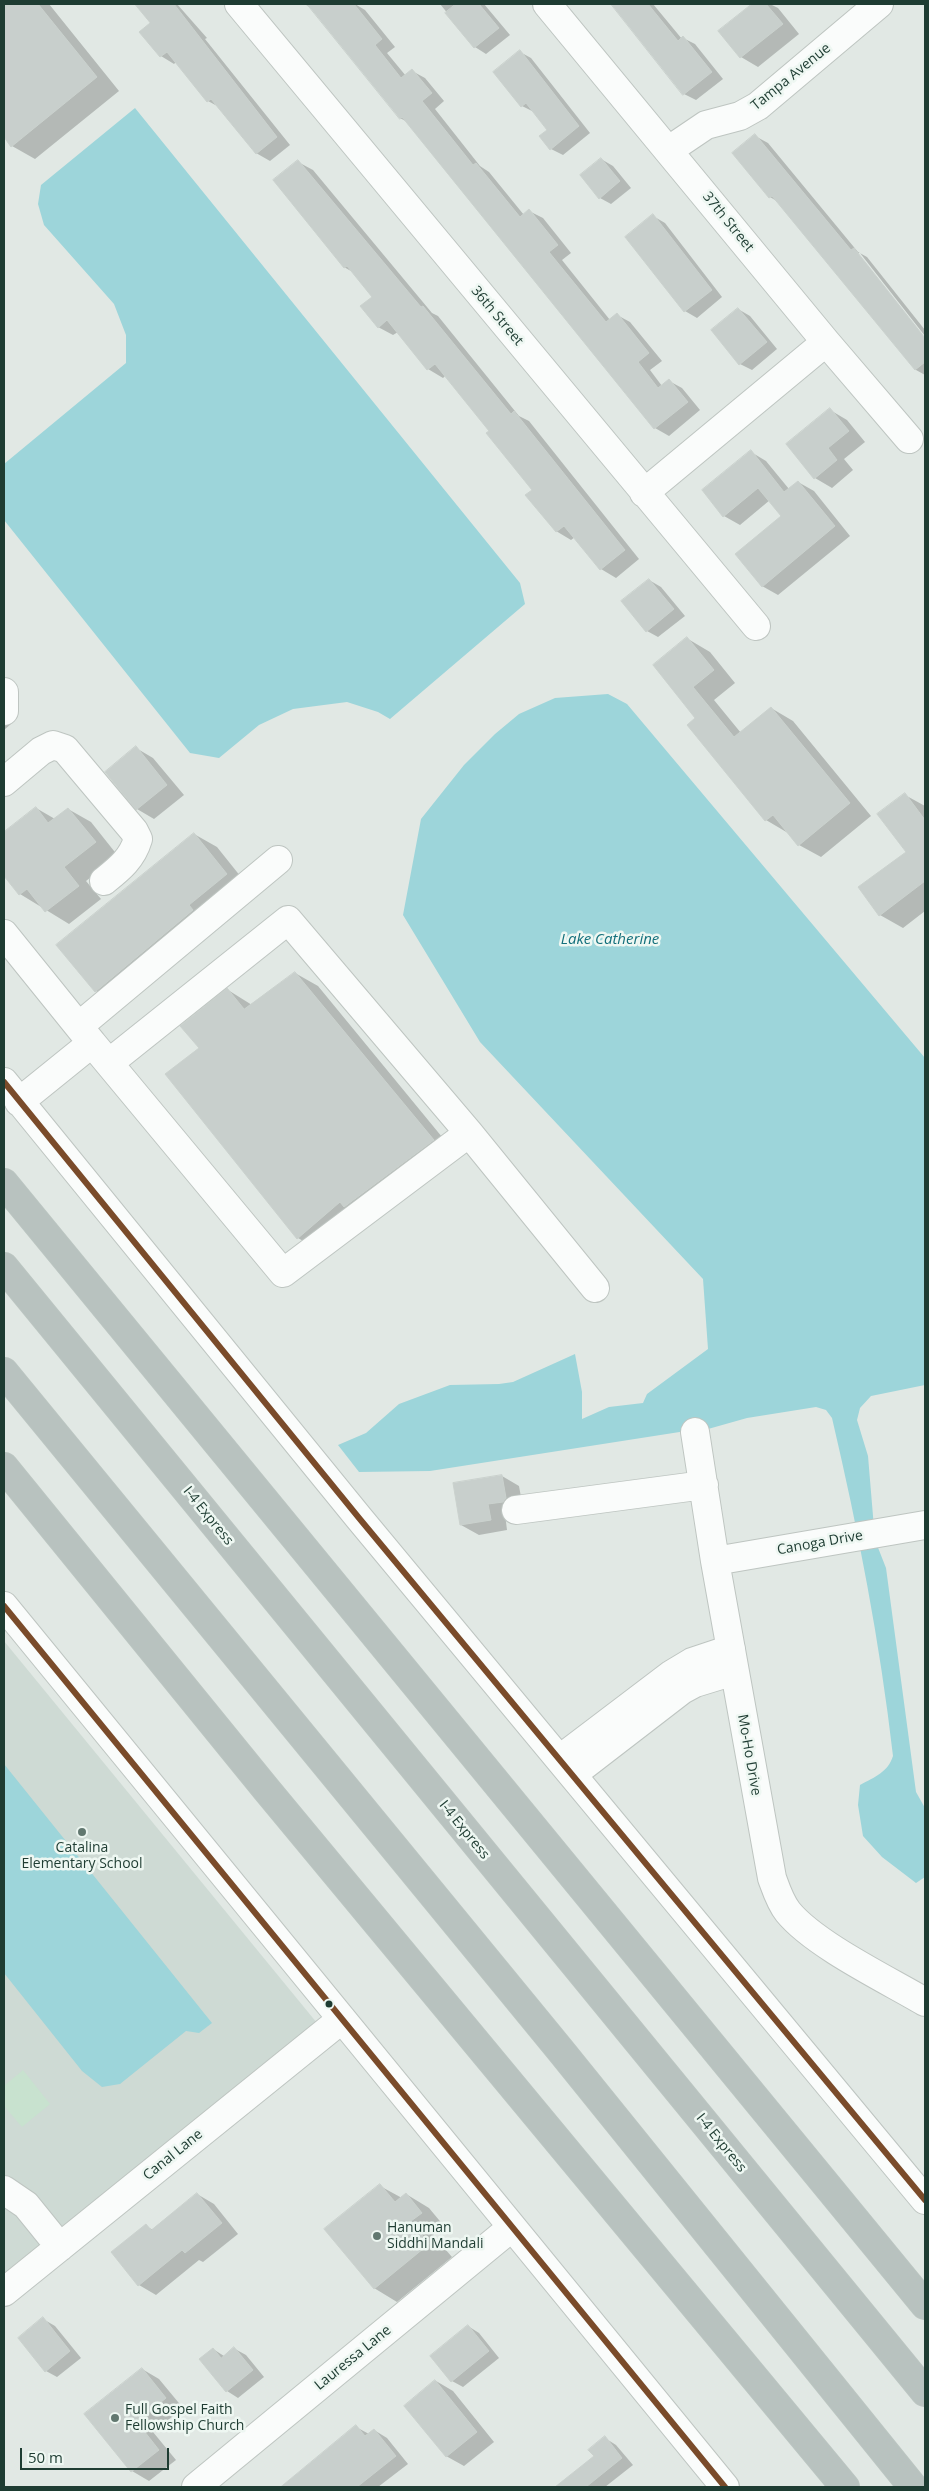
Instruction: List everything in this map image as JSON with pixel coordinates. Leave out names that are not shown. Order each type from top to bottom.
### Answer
[{"type":"highway","points":[[4,1183],[252,1488],[925,2305]]},
{"type":"highway","name":"I-4 Express","points":[[4,1267],[925,2392]]},
{"type":"highway","points":[[4,1372],[561,2051],[913,2487]]},
{"type":"highway","points":[[4,1467],[279,1804],[845,2487]]},
{"type":"street","name":"36th Street","points":[[239,4],[756,626]]},
{"type":"street","name":"37th Street","points":[[548,4],[826,342],[909,439]]},
{"type":"street","name":"Tampa Avenue","points":[[669,150],[706,125],[740,116],[758,106],[879,4]]},
{"type":"street","points":[[644,493],[826,342]]},
{"type":"street","points":[[4,692],[4,711]]},
{"type":"street","points":[[4,782],[41,751],[53,745],[65,749],[134,830],[138,839],[135,850],[125,864],[104,881]]},
{"type":"street","points":[[93,1044],[278,860]]},
{"type":"street","points":[[595,1288],[469,1133],[288,920],[93,1044],[12,1092],[359,1518],[925,2200]]},
{"type":"street","points":[[4,934],[283,1274],[469,1133]]},
{"type":"street","name":"Mo-Ho Drive","points":[[696,1432],[715,1561],[772,1878],[779,1897],[788,1912],[826,1943],[925,2002]]},
{"type":"street","points":[[516,1510],[704,1485]]},
{"type":"street","name":"Canoga Drive","points":[[715,1561],[925,1525]]},
{"type":"street","points":[[4,1606],[511,2228],[713,2483]]},
{"type":"street","points":[[567,1767],[682,1690],[733,1660]]},
{"type":"street","name":"Canal Lane","points":[[4,2292],[342,2019]]},
{"type":"street","points":[[4,2190],[35,2215],[60,2246]]},
{"type":"street","name":"Lauressa Lane","points":[[196,2487],[511,2228]]},
{"type":"shaded area","name":"Catalina Elementary School","points":[[4,1641],[317,2023],[4,2280]]},
{"type":"green space","points":[[23,2070],[50,2104],[22,2127],[4,2106],[4,2086]]},
{"type":"water","points":[[135,108],[520,583],[525,604],[390,719],[378,712],[347,702],[293,709],[259,725],[219,758],[190,753],[4,520],[4,464],[126,363],[126,335],[114,304],[44,225],[38,204],[41,185]]},
{"type":"water","name":"Lake Catherine","points":[[608,694],[627,704],[925,1058],[925,1385],[871,1396],[860,1408],[857,1420],[868,1456],[875,1540],[886,1568],[916,1792],[925,1808],[925,1877],[916,1883],[882,1857],[863,1836],[858,1805],[860,1785],[876,1777],[884,1770],[891,1762],[893,1756],[875,1628],[851,1502],[832,1418],[826,1410],[816,1407],[747,1418],[701,1431],[686,1431],[430,1471],[359,1472],[338,1445],[366,1433],[399,1404],[450,1385],[513,1382],[575,1354],[582,1392],[582,1419],[609,1407],[643,1403],[647,1394],[708,1349],[703,1279],[480,1042],[403,915],[421,819],[464,765],[495,734],[519,714],[555,698]]},
{"type":"water","points":[[4,1764],[212,2023],[199,2033],[186,2031],[120,2084],[102,2087],[82,2071],[4,1973]]},
{"type":"building","points":[[4,4],[38,4],[97,77],[11,147],[4,137]]},
{"type":"building","points":[[135,4],[174,4],[277,137],[256,154],[211,99],[207,102],[167,52],[160,57],[139,32],[150,23]]},
{"type":"building","points":[[307,4],[354,4],[382,39],[375,45],[401,78],[412,69],[432,93],[422,101],[473,165],[476,163],[520,217],[529,209],[558,245],[549,252],[606,322],[617,313],[649,353],[638,362],[658,388],[669,379],[688,402],[654,429],[402,117],[400,119]]},
{"type":"building","points":[[456,4],[479,4],[499,28],[474,48],[445,13]]},
{"type":"building","points":[[611,4],[648,4],[678,41],[683,36],[712,72],[683,95]]},
{"type":"building","points":[[752,4],[766,4],[783,24],[740,58],[718,31]]},
{"type":"building","points":[[520,50],[579,126],[550,150],[539,136],[547,130],[526,103],[521,107],[493,72]]},
{"type":"building","points":[[755,134],[851,250],[854,248],[925,338],[925,362],[915,370],[772,196],[769,198],[732,153]]},
{"type":"building","points":[[601,158],[620,181],[599,199],[580,175]]},
{"type":"building","points":[[298,160],[421,307],[423,306],[511,414],[514,411],[625,550],[600,570],[564,526],[556,532],[525,495],[532,490],[486,433],[489,431],[435,364],[427,370],[387,320],[378,328],[360,306],[372,297],[347,266],[344,268],[273,180]]},
{"type":"building","points":[[653,214],[712,290],[684,312],[625,237]]},
{"type":"building","points":[[738,308],[767,342],[739,365],[711,330]]},
{"type":"building","points":[[830,408],[849,431],[828,448],[837,460],[814,479],[786,444]]},
{"type":"building","points":[[751,450],[784,492],[798,481],[835,526],[762,587],[735,554],[781,516],[758,488],[723,517],[702,490]]},
{"type":"building","points":[[649,579],[674,609],[646,632],[621,601]]},
{"type":"building","points":[[687,637],[714,670],[693,687],[734,737],[771,707],[850,803],[798,846],[773,815],[765,821],[687,725],[695,718],[653,665]]},
{"type":"building","points":[[136,746],[167,785],[136,810],[105,772]]},
{"type":"building","points":[[905,793],[925,820],[925,881],[879,916],[858,887],[906,852],[877,814]]},
{"type":"building","points":[[36,807],[48,823],[68,808],[96,842],[64,867],[79,886],[45,912],[27,889],[19,895],[4,876],[4,832]]},
{"type":"building","points":[[194,833],[227,874],[189,905],[193,910],[95,992],[56,945]]},
{"type":"building","points":[[295,972],[434,1140],[344,1207],[340,1202],[297,1239],[165,1074],[199,1048],[180,1026],[227,988],[244,1009]]},
{"type":"building","points":[[502,1475],[506,1498],[503,1502],[488,1504],[491,1520],[460,1525],[453,1483]]},
{"type":"building","name":"Hanuman Siddhi Mandali","points":[[380,2184],[395,2202],[406,2193],[422,2213],[411,2221],[429,2244],[374,2289],[324,2229]]},
{"type":"building","points":[[197,2193],[222,2223],[185,2253],[182,2250],[138,2286],[111,2252],[146,2224],[151,2230]]},
{"type":"building","points":[[43,2317],[70,2351],[45,2372],[18,2338]]},
{"type":"building","points":[[468,2325],[489,2351],[451,2382],[430,2356]]},
{"type":"building","points":[[234,2347],[253,2370],[226,2392],[199,2359],[213,2348],[221,2358]]},
{"type":"building","name":"Full Gospel Faith Fellowship Church","points":[[142,2368],[166,2398],[137,2422],[159,2450],[131,2472],[84,2414]]},
{"type":"building","points":[[435,2380],[477,2432],[446,2457],[404,2406]]},
{"type":"building","points":[[356,2425],[365,2436],[374,2429],[396,2456],[357,2487],[281,2487]]},
{"type":"building","points":[[605,2436],[622,2458],[586,2487],[555,2487],[594,2456],[588,2450]]},
{"type":"transit line","points":[[4,1082],[359,1518],[925,2200]]},
{"type":"transit line","points":[[4,1606],[725,2487]]},
{"type":"place","name":"Catalina Elementary School","points":[[82,1832]]},
{"type":"place","name":"Hanuman Siddhi Mandali","points":[[377,2236]]},
{"type":"place","name":"Full Gospel Faith Fellowship Church","points":[[115,2418]]}]
